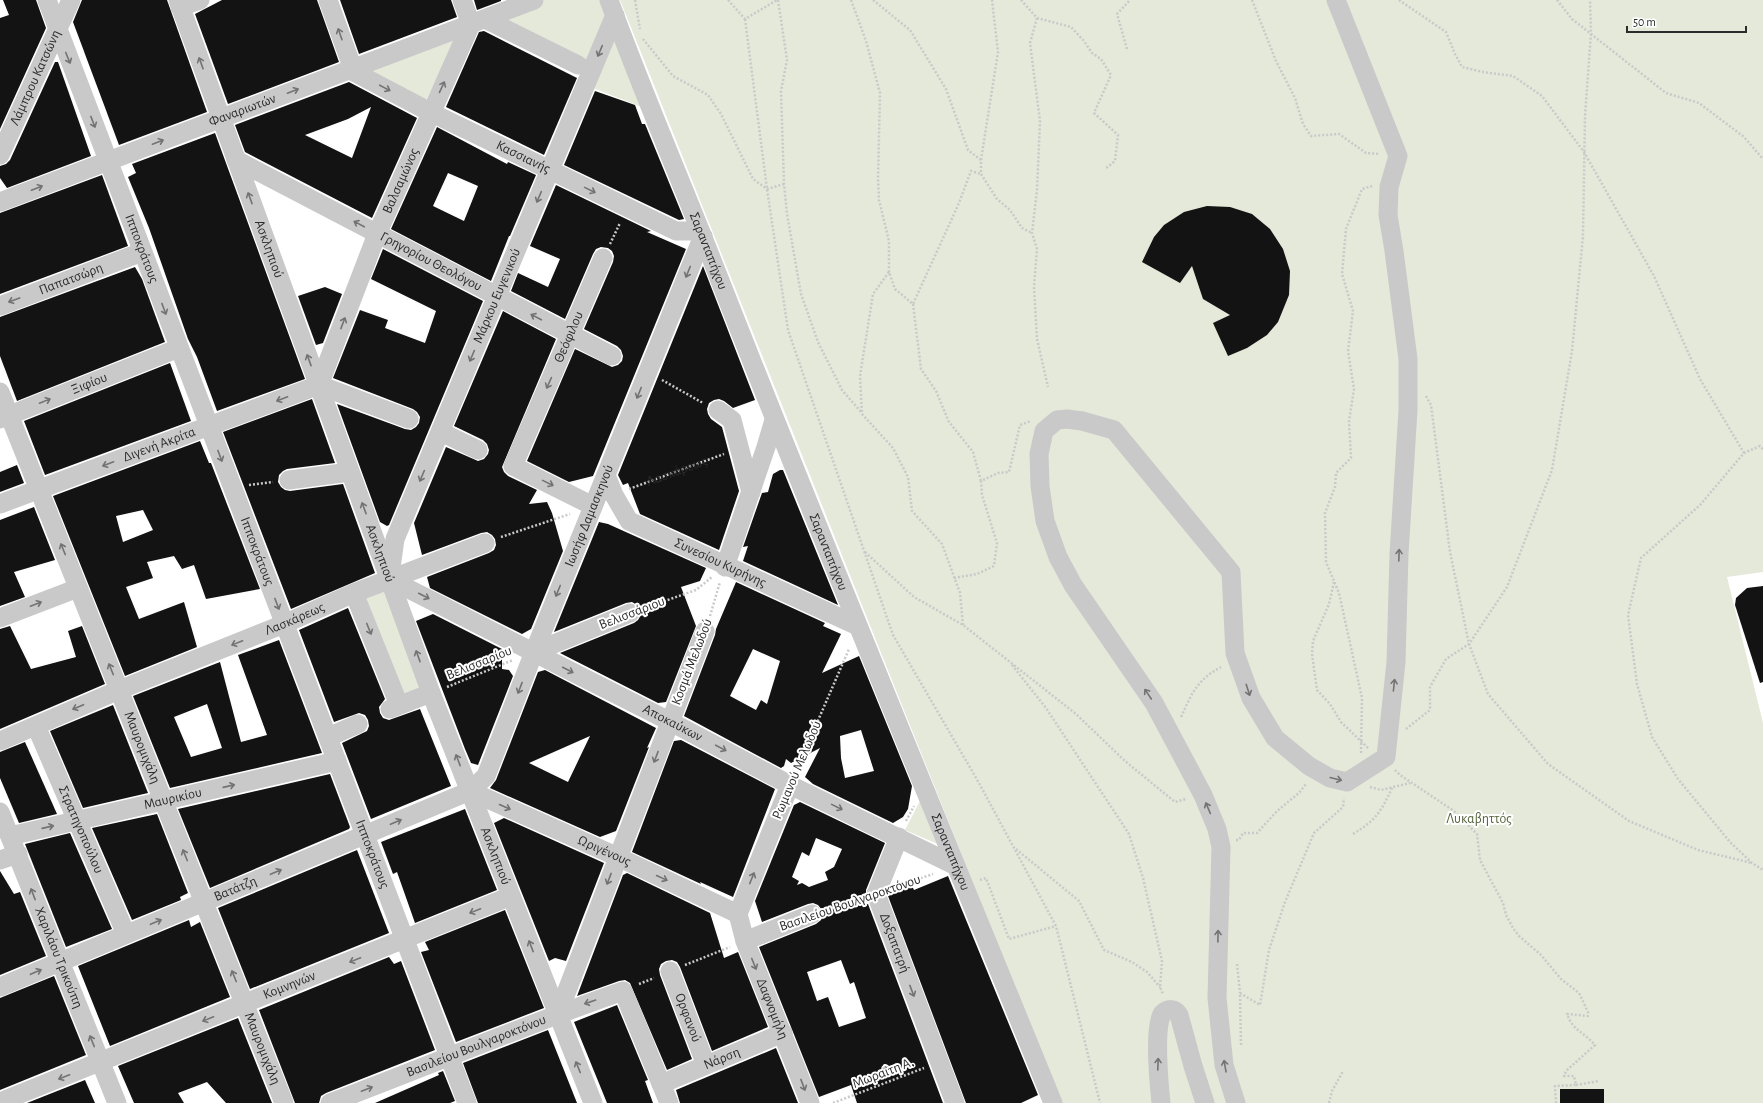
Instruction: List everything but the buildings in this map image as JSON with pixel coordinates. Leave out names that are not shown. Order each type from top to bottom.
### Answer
[{"type":"street","name":"Ιπποκράτους","points":[[47,0],[57,30],[328,737],[466,1103]]},
{"type":"street","name":"Λάμπρου Κατσώνη","points":[[0,156],[71,0]]},
{"type":"street","points":[[179,4],[200,0]]},
{"type":"street","points":[[328,0],[352,69]]},
{"type":"street","points":[[462,0],[478,21],[578,65]]},
{"type":"street","name":"Φαναριωτών","points":[[0,202],[534,0]]},
{"type":"street","points":[[1236,1103],[1224,1065],[1217,998],[1220,839],[1203,795],[1154,703],[1073,585],[1058,557],[1045,521],[1040,486],[1039,454],[1044,431],[1057,420],[1067,419],[1082,421],[1114,430],[1231,572],[1235,653],[1252,698],[1275,738],[1315,770],[1330,778],[1347,782],[1386,757],[1396,662],[1399,554],[1408,410],[1408,366],[1403,313],[1388,216],[1389,187],[1398,156],[1336,0]]},
{"type":"street","name":"Ασκληπιού","points":[[179,4],[431,693],[593,1103]]},
{"type":"street","name":"Μάρκου Ευγενικού","points":[[389,579],[395,539],[550,170],[612,8]]},
{"type":"street","name":"Σαρανταπήχου","points":[[612,8],[774,420],[1053,1103]]},
{"type":"street","name":"Βαλσαμώνος","points":[[319,385],[377,234],[430,112],[478,21]]},
{"type":"street","name":"Κασσιανής","points":[[352,69],[354,72],[430,112],[627,208],[676,231],[701,234]]},
{"type":"street","name":"Γρηγορίου Θεολόγου","points":[[236,160],[612,356]]},
{"type":"street","name":"Ιωσήφ Δαμασκηνού","points":[[470,791],[486,776],[701,234]]},
{"type":"street","name":"Παπατσώρη","points":[[0,306],[142,252]]},
{"type":"street","name":"Θεόφιλου","points":[[593,506],[513,466],[571,335],[603,258]]},
{"type":"street","name":"Ξιφίου","points":[[5,417],[179,348]]},
{"type":"street","points":[[319,385],[409,419]]},
{"type":"street","name":"Διγενή Ακρίτα","points":[[0,504],[319,385]]},
{"type":"street","name":"Μαυρομιχάλη","points":[[0,392],[5,417],[39,490],[284,1103]]},
{"type":"street","points":[[718,410],[732,420],[751,492]]},
{"type":"street","points":[[725,566],[774,420]]},
{"type":"street","points":[[441,432],[478,450]]},
{"type":"street","points":[[289,480],[350,472]]},
{"type":"street","name":"Συνεσίου Κυρήνης","points":[[606,475],[614,495],[629,521],[858,626]]},
{"type":"street","name":"Λασκάρεως","points":[[0,741],[119,690],[284,624],[354,593],[484,543]]},
{"type":"street","name":"Αποκαύκων","points":[[389,579],[790,784],[956,866]]},
{"type":"street","points":[[0,618],[78,588]]},
{"type":"street","points":[[354,593],[395,707],[431,693]]},
{"type":"street","name":"Βελισσάριου","points":[[534,652],[630,613]]},
{"type":"street","name":"Κοσμά Μελωδού","points":[[558,1014],[669,721],[705,631]]},
{"type":"street","points":[[328,737],[358,724]]},
{"type":"street","name":"Στρατηγοπούλου","points":[[36,726],[126,934]]},
{"type":"street","name":"Μαυρικίου","points":[[10,836],[337,761]]},
{"type":"street","name":"Ρωμανού Μελωδού","points":[[738,914],[790,784]]},
{"type":"street","name":"Βατάτζη","points":[[0,987],[470,791]]},
{"type":"street","name":"Ωριγένους","points":[[470,791],[618,857],[738,914]]},
{"type":"street","name":"Χαριλάου Τρικούπη","points":[[0,812],[116,1103]]},
{"type":"street","points":[[876,894],[899,837]]},
{"type":"street","points":[[0,860],[18,854]]},
{"type":"street","name":"Δοξαπατρή","points":[[876,894],[955,1103]]},
{"type":"street","name":"Κομνηνών","points":[[0,1102],[511,896]]},
{"type":"street","name":"Δαφνομήλη","points":[[738,914],[745,941],[810,1103]]},
{"type":"street","name":"Βασιλείου Βουλγαροκτόνου","points":[[745,941],[812,914]]},
{"type":"street","name":"Ορφανού","points":[[670,971],[706,1065]]},
{"type":"street","name":"Βασιλείου Βουλγαροκτόνου","points":[[330,1103],[449,1058],[558,1014],[623,991],[661,1084]]},
{"type":"street","points":[[1161,1103],[1158,1071],[1159,1023],[1162,1014],[1169,1009],[1174,1010],[1179,1015],[1205,1103]]},
{"type":"street","name":"Νάρση","points":[[661,1084],[783,1033]]},
{"type":"street","points":[[661,1084],[669,1103]]},
{"type":"path","points":[[635,0],[640,36],[674,76],[708,95],[721,114],[752,180],[767,189],[784,184]]},
{"type":"path","points":[[728,0],[745,19],[767,189],[788,330],[894,635],[979,783],[1056,926],[1100,1103]]},
{"type":"path","points":[[745,19],[778,0],[786,60],[780,91],[784,184],[787,214],[801,294],[818,342],[842,390],[893,448],[908,477],[912,511],[942,544],[960,593],[963,625]]},
{"type":"path","points":[[851,0],[866,41],[880,93],[879,200],[889,241],[889,272],[894,289],[913,304]]},
{"type":"path","points":[[874,0],[910,30],[946,89],[968,150],[981,160]]},
{"type":"path","points":[[992,0],[998,52],[981,160],[981,174],[997,199],[1010,210],[1022,228],[1032,233]]},
{"type":"path","points":[[1021,0],[1037,18],[1071,27],[1092,53],[1101,59],[1111,75],[1094,113],[1118,136],[1115,161],[1105,169]]},
{"type":"path","points":[[1126,49],[1117,14],[1130,0]]},
{"type":"path","points":[[1252,0],[1276,60],[1295,98],[1303,124],[1311,136],[1339,134],[1366,153]]},
{"type":"path","points":[[1400,0],[1446,32],[1455,54],[1462,66],[1483,72],[1513,76],[1542,96],[1584,152],[1654,276],[1700,379],[1744,453]]},
{"type":"path","points":[[1557,0],[1572,19],[1666,93],[1699,102],[1744,137],[1763,159]]},
{"type":"path","points":[[1404,732],[1408,726],[1430,710],[1430,687],[1446,659],[1469,644],[1507,587],[1552,470],[1572,351],[1583,236],[1584,152],[1591,33],[1590,0]]},
{"type":"path","points":[[1037,18],[1030,43],[1040,121],[1037,190],[1032,233],[1037,249],[1034,287],[1037,339],[1048,387]]},
{"type":"path","points":[[954,578],[977,574],[994,566],[997,543],[982,495],[981,481],[973,452],[949,422],[936,391],[921,369],[913,304],[959,203],[971,172],[981,174]]},
{"type":"path","points":[[1358,758],[1361,752],[1362,698],[1339,593],[1326,562],[1325,513],[1335,487],[1336,472],[1352,458],[1349,421],[1354,389],[1348,351],[1353,311],[1342,274],[1346,229],[1362,189],[1373,186],[1389,187]]},
{"type":"path","points":[[603,258],[627,208]]},
{"type":"path","points":[[862,414],[860,376],[873,294],[889,272]]},
{"type":"path","points":[[647,373],[718,410]]},
{"type":"path","points":[[1424,392],[1431,405],[1450,552],[1469,644],[1488,694],[1548,764],[1629,821],[1698,850],[1752,863]]},
{"type":"path","points":[[981,481],[998,473],[1009,472],[1020,425],[1030,421],[1044,431]]},
{"type":"path","points":[[1763,449],[1760,446],[1744,453],[1700,504],[1641,558],[1628,615],[1637,684],[1652,737],[1678,779],[1730,842],[1752,863],[1763,870]]},
{"type":"path","name":"Λασκάρεως","points":[[614,495],[740,448]]},
{"type":"path","points":[[484,543],[593,506]]},
{"type":"path","points":[[864,552],[914,597],[963,625],[1009,660],[1076,714],[1125,761],[1175,802],[1203,795]]},
{"type":"path","name":"Βελισσάριου","points":[[630,613],[696,590],[725,566]]},
{"type":"path","name":"Κοσμά Μελωδού","points":[[705,631],[725,566]]},
{"type":"path","points":[[1335,582],[1329,604],[1313,641],[1312,654],[1317,690],[1330,704],[1341,722],[1374,754],[1386,757],[1400,776],[1454,811],[1477,834],[1480,860],[1503,903],[1506,915],[1513,928],[1561,979],[1579,993],[1588,1012],[1588,1016],[1567,1014],[1571,1024],[1589,1038],[1595,1045],[1566,1071],[1564,1076],[1574,1076],[1576,1085]]},
{"type":"path","name":"Ρωμανού Μελωδού","points":[[790,784],[858,626]]},
{"type":"path","name":"Βελισσαρίου","points":[[431,693],[534,652]]},
{"type":"path","points":[[1009,660],[1046,708],[1129,834],[1143,878],[1162,961],[1160,987]]},
{"type":"path","points":[[1220,839],[1228,842],[1239,840],[1243,833],[1257,833],[1277,811],[1299,793],[1315,770]]},
{"type":"path","points":[[1241,1052],[1240,993],[1260,1005],[1269,950],[1285,902],[1314,833],[1343,807],[1347,782]]},
{"type":"path","points":[[1369,787],[1381,790],[1411,782]]},
{"type":"path","points":[[899,837],[923,786]]},
{"type":"path","points":[[1353,834],[1367,825],[1383,809],[1393,788]]},
{"type":"path","points":[[1014,848],[1079,901],[1104,950],[1132,962],[1147,972],[1160,987],[1169,1009]]},
{"type":"path","name":"Βασιλείου Βουλγαροκτόνου","points":[[812,914],[876,894],[956,866]]},
{"type":"path","points":[[965,887],[986,878],[1009,939],[1056,926]]},
{"type":"path","name":"Μωραΐτη Α.","points":[[834,1103],[939,1062]]},
{"type":"path","points":[[1329,1103],[1332,1091],[1343,1071]]},
{"type":"path","points":[[1556,1103],[1555,1086],[1600,1082]]},
{"type":"green space","points":[[545,0],[600,0],[607,19],[587,67],[492,19]]},
{"type":"green space","name":"Λυκαβηττός","points":[[620,0],[1763,0],[1763,572],[1727,577],[1763,723],[1763,1103],[1061,1103]]},
{"type":"green space","points":[[615,32],[647,109],[593,88]]},
{"type":"green space","points":[[459,33],[425,102],[365,70]]},
{"type":"green space","points":[[386,588],[425,692],[400,702],[359,597]]},
{"type":"green space","points":[[922,797],[940,845],[905,830]]}]
